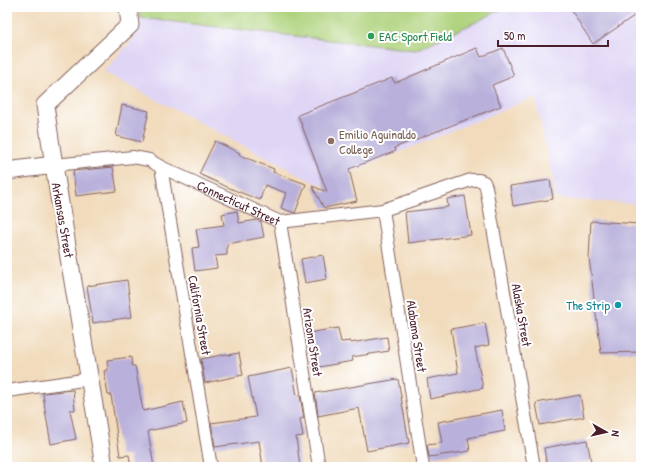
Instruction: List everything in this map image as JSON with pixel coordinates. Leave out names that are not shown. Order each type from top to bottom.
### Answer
[{"type":"street","name":"Arkansas Street","points":[[104,467],[45,105],[130,25],[128,7]]},
{"type":"street","name":"Connecticut Street","points":[[7,171],[133,157],[149,160],[280,222],[383,210],[470,180]]},
{"type":"street","name":"California Street","points":[[161,167],[211,467]]},
{"type":"street","name":"Alaska Street","points":[[470,180],[479,180],[484,182],[486,187],[534,467]]},
{"type":"street","name":"Alabama Street","points":[[383,210],[423,467]]},
{"type":"street","name":"Arizona Street","points":[[280,222],[319,467]]},
{"type":"street","points":[[7,391],[90,379]]},
{"type":"shaded area","name":"Emilio Aguinaldo College","points":[[139,7],[641,7],[641,204],[557,199],[535,97],[319,185],[103,72],[134,38],[141,18]]},
{"type":"green space","name":"EAC Sport Field","points":[[139,7],[505,7],[415,50],[141,18]]},
{"type":"building","points":[[569,7],[641,7],[641,11],[593,44]]},
{"type":"building","points":[[477,48],[481,57],[503,48],[514,76],[492,85],[501,106],[394,148],[396,151],[349,169],[357,201],[324,208],[312,186],[327,192],[298,115],[392,78],[395,83]]},
{"type":"building","points":[[122,105],[149,111],[142,142],[116,136]]},
{"type":"building","points":[[215,141],[240,153],[239,155],[274,169],[273,172],[306,184],[295,213],[281,208],[286,193],[265,185],[260,200],[199,174]]},
{"type":"building","points":[[113,167],[117,191],[76,196],[73,171]]},
{"type":"building","points":[[550,180],[553,199],[513,206],[510,186]]},
{"type":"building","points":[[465,196],[471,235],[408,243],[405,212],[448,207],[447,199]]},
{"type":"building","points":[[237,211],[239,223],[257,220],[261,222],[264,237],[227,244],[227,255],[215,256],[217,268],[195,271],[192,248],[199,247],[196,229],[224,225],[222,214]]},
{"type":"building","name":"The Strip","points":[[591,221],[641,224],[641,352],[601,353],[589,258]]},
{"type":"building","points":[[323,255],[327,279],[305,283],[301,259]]},
{"type":"building","points":[[127,280],[132,317],[93,323],[87,286]]},
{"type":"building","points":[[485,323],[489,345],[475,348],[483,388],[430,399],[427,379],[458,373],[451,329]]},
{"type":"building","points":[[338,328],[341,342],[350,341],[350,343],[387,337],[389,351],[352,357],[353,361],[313,368],[308,333]]},
{"type":"building","points":[[239,353],[243,375],[205,383],[201,359]]},
{"type":"building","points":[[131,357],[132,366],[135,366],[143,411],[183,402],[187,423],[148,431],[154,467],[131,467],[129,455],[120,456],[111,395],[108,395],[104,371],[108,370],[107,360]]},
{"type":"building","points":[[292,368],[297,396],[300,395],[304,418],[300,419],[303,436],[296,437],[300,467],[263,467],[259,441],[215,447],[211,423],[256,417],[248,377]]},
{"type":"building","points":[[398,379],[409,443],[367,451],[359,408],[318,416],[315,393]]},
{"type":"building","points":[[73,390],[75,410],[70,410],[76,439],[51,444],[43,393]]},
{"type":"building","points":[[580,395],[584,417],[540,425],[536,403]]},
{"type":"building","points":[[502,410],[505,431],[468,438],[470,451],[429,457],[427,445],[442,443],[438,422]]},
{"type":"building","points":[[587,440],[591,461],[557,467],[547,467],[544,448]]},
{"type":"place","name":"EAC Sport Field","points":[[371,36]]},
{"type":"place","name":"Emilio Aguinaldo College","points":[[331,141]]},
{"type":"place","name":"The Strip","points":[[618,305]]}]
